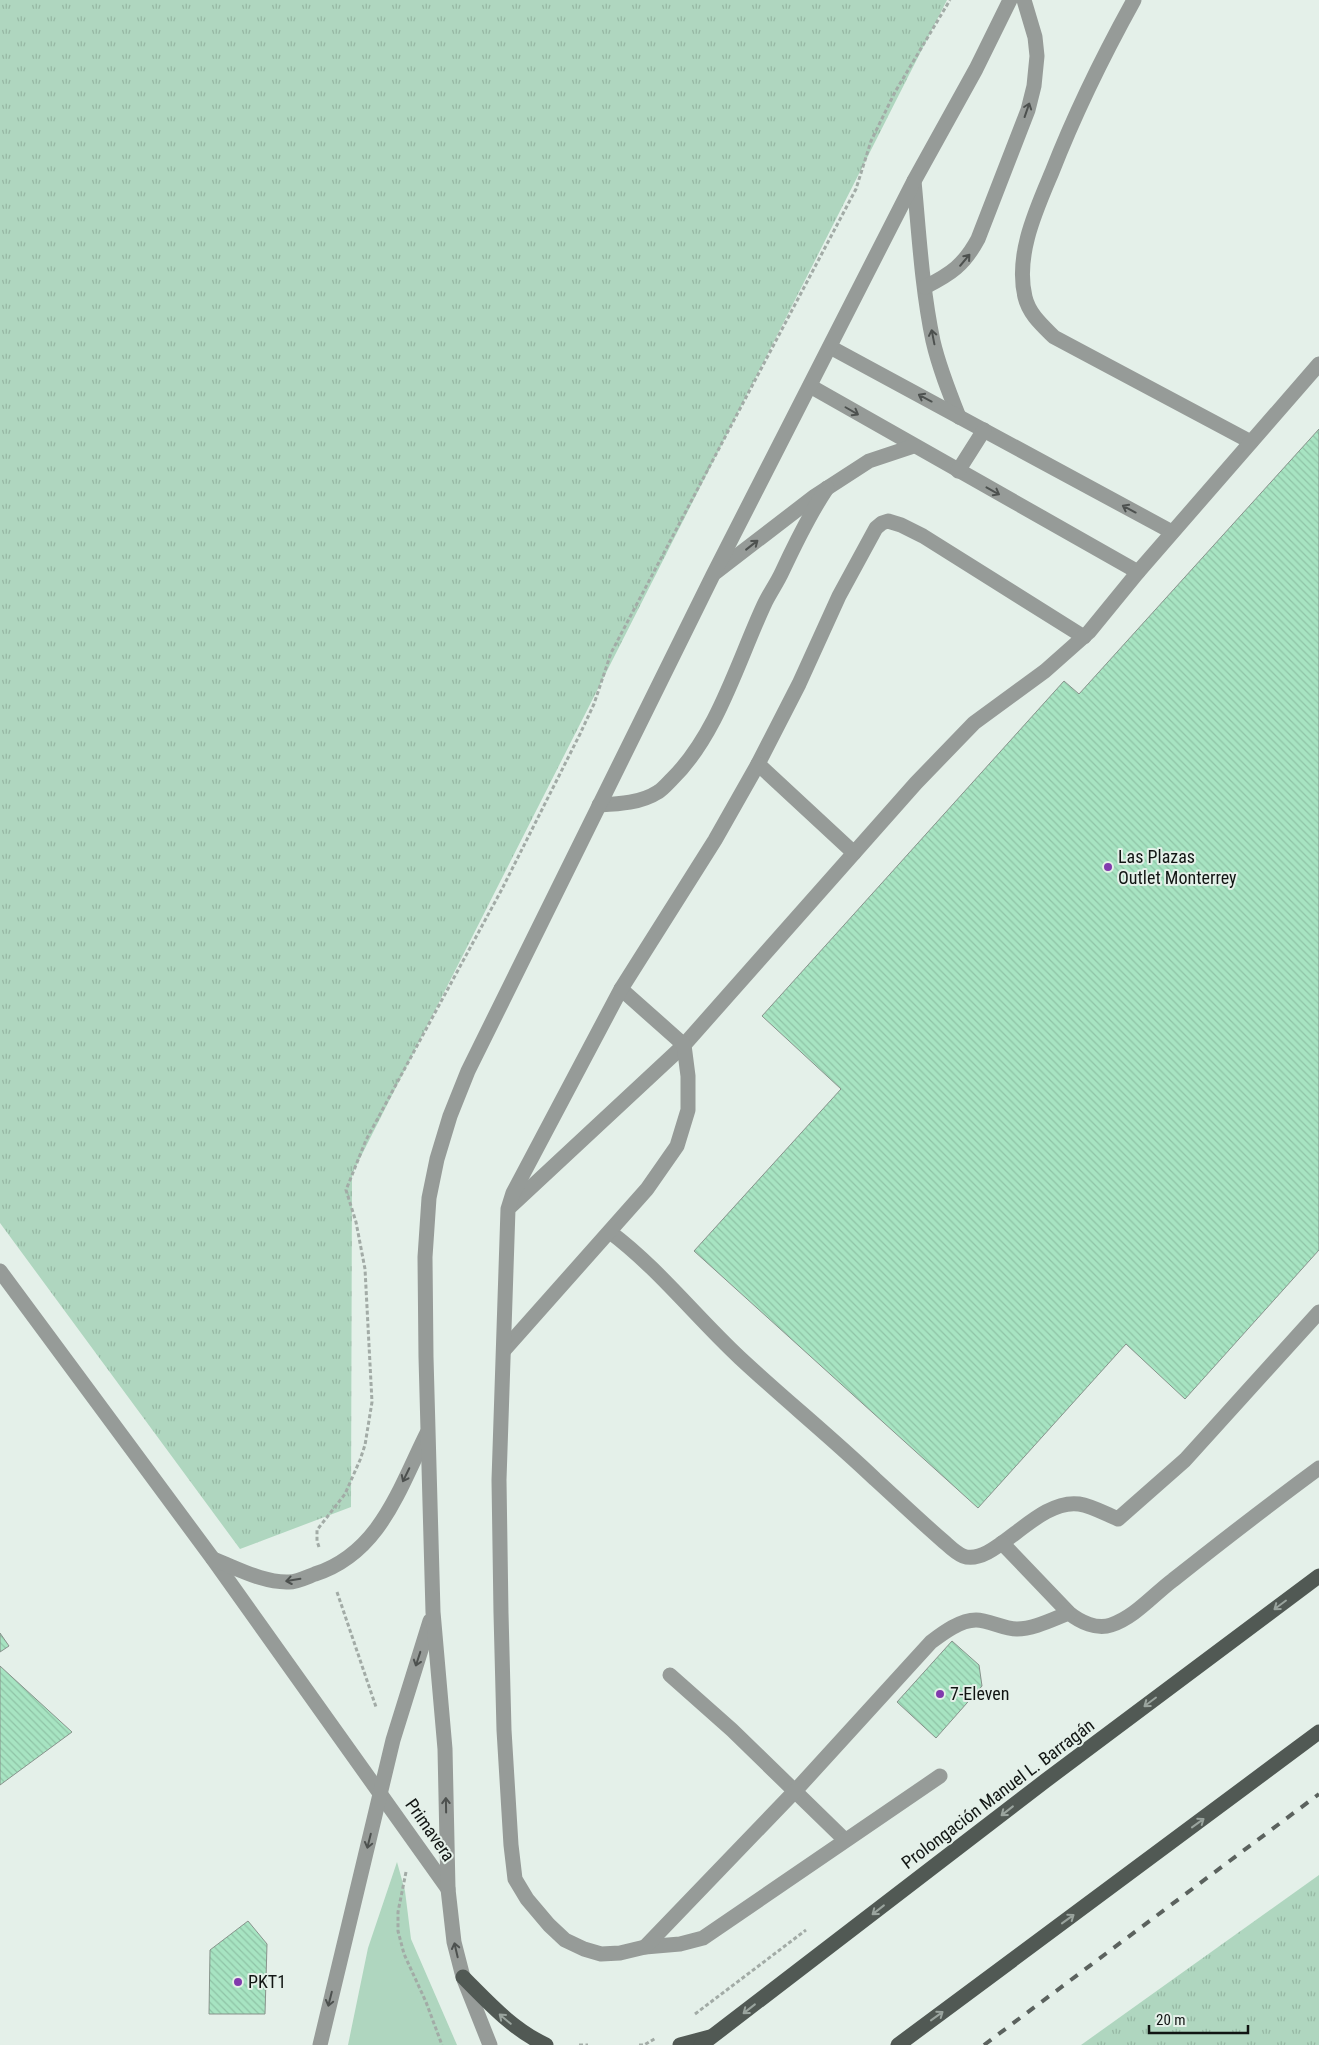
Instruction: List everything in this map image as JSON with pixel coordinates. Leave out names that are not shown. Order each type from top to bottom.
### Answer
[{"type":"main road","name":"Prolongación Manuel L. Barragán","points":[[702,2045],[1045,1781],[1319,1576]]},
{"type":"main road","points":[[898,2045],[1319,1732]]},
{"type":"main road","points":[[463,1977],[505,2020],[529,2037],[546,2045]]},
{"type":"main road","points":[[680,2045],[714,2036]]},
{"type":"street","points":[[490,2045],[463,1977],[454,1942],[448,1889],[444,1749],[433,1612],[427,1432],[425,1257],[429,1198],[438,1159],[450,1116],[468,1071],[599,805],[713,575],[914,180],[976,69],[1010,0]]},
{"type":"street","points":[[925,287],[958,267],[970,254],[978,239],[1028,110],[1034,86],[1037,56],[1035,37],[1024,0]]},
{"type":"street","points":[[1134,0],[1106,51],[1069,129],[1037,208],[1026,246],[1023,280],[1026,298],[1033,315],[1054,336],[1250,442]]},
{"type":"street","points":[[914,180],[925,287],[933,341],[944,379],[959,417]]},
{"type":"street","points":[[830,347],[1172,532]]},
{"type":"street","points":[[508,1209],[684,1045],[916,783],[974,723],[1045,671],[1084,637],[1172,532],[1319,364]]},
{"type":"street","points":[[810,386],[1138,572]]},
{"type":"street","points":[[958,470],[984,430]]},
{"type":"street","points":[[713,575],[815,496],[869,461],[914,446]]},
{"type":"street","points":[[599,805],[621,804],[642,799],[659,792],[685,766],[704,736],[726,692],[764,606],[798,536],[827,488]]},
{"type":"street","points":[[940,1776],[703,1938],[680,1944],[601,1954],[584,1949],[565,1940],[527,1899],[516,1879],[511,1845],[504,1730],[499,1480],[505,1349],[508,1209],[513,1193],[621,989],[715,840],[758,764],[799,684],[839,596],[872,533],[882,523],[888,521],[901,524],[923,536],[1084,637]]},
{"type":"street","points":[[758,764],[854,853]]},
{"type":"street","points":[[505,1349],[647,1189],[677,1146],[688,1110],[688,1076],[684,1045],[621,989]]},
{"type":"street","points":[[610,1232],[630,1246],[739,1358],[960,1556],[970,1558],[980,1557],[1045,1512],[1064,1505],[1079,1504],[1118,1519],[1185,1460],[1319,1312]]},
{"type":"street","name":"Primavera","points":[[0,1271],[213,1559],[448,1889]]},
{"type":"street","points":[[213,1559],[260,1578],[290,1582],[328,1570],[344,1561],[366,1544],[382,1522],[427,1432]]},
{"type":"street","points":[[1002,1543],[1078,1620],[1094,1626],[1109,1626],[1125,1620],[1172,1581],[1319,1468]]},
{"type":"street","points":[[320,2045],[380,1793],[433,1612]]},
{"type":"street","points":[[645,1947],[796,1790],[931,1642],[941,1634],[954,1626],[975,1620],[1018,1629],[1044,1623],[1069,1613]]},
{"type":"street","points":[[670,1675],[796,1790],[844,1840]]},
{"type":"path","points":[[394,1740],[381,1720],[317,1541],[317,1530],[345,1494],[355,1474],[365,1445],[372,1402],[365,1269],[356,1222],[346,1190],[348,1181],[366,1140],[502,889],[576,743],[594,704],[611,653],[856,189],[871,141],[895,92],[950,0]]},
{"type":"path","points":[[409,1834],[405,1875],[398,1912],[398,1931],[404,1954],[426,2002],[442,2045]]},
{"type":"path","points":[[579,2045],[588,2045]]},
{"type":"green space","points":[[0,0],[947,0],[352,1174],[351,1507],[240,1549],[0,1223]]},
{"type":"green space","points":[[397,1862],[405,1891],[411,1939],[457,2045],[348,2045],[368,1948]]},
{"type":"green space","points":[[1319,1875],[1319,2045],[1081,2045]]},
{"type":"building","name":"Las Plazas Outlet Monterrey","points":[[1319,429],[1319,1250],[1185,1399],[1126,1344],[978,1508],[694,1251],[841,1089],[762,1016],[1064,681],[1079,694]]},
{"type":"building","points":[[0,1633],[9,1646],[0,1652]]},
{"type":"building","name":"7-Eleven","points":[[952,1641],[979,1665],[982,1686],[936,1738],[897,1702]]},
{"type":"building","points":[[0,1666],[72,1732],[0,1785]]},
{"type":"building","name":"PKT1","points":[[248,1921],[267,1944],[265,2014],[209,2014],[210,1950]]},
{"type":"railway","points":[[984,2045],[1319,1794]]},
{"type":"place","name":"Las Plazas Outlet Monterrey","points":[[1108,867]]},
{"type":"place","name":"7-Eleven","points":[[940,1694]]},
{"type":"place","name":"PKT1","points":[[238,1982]]}]
